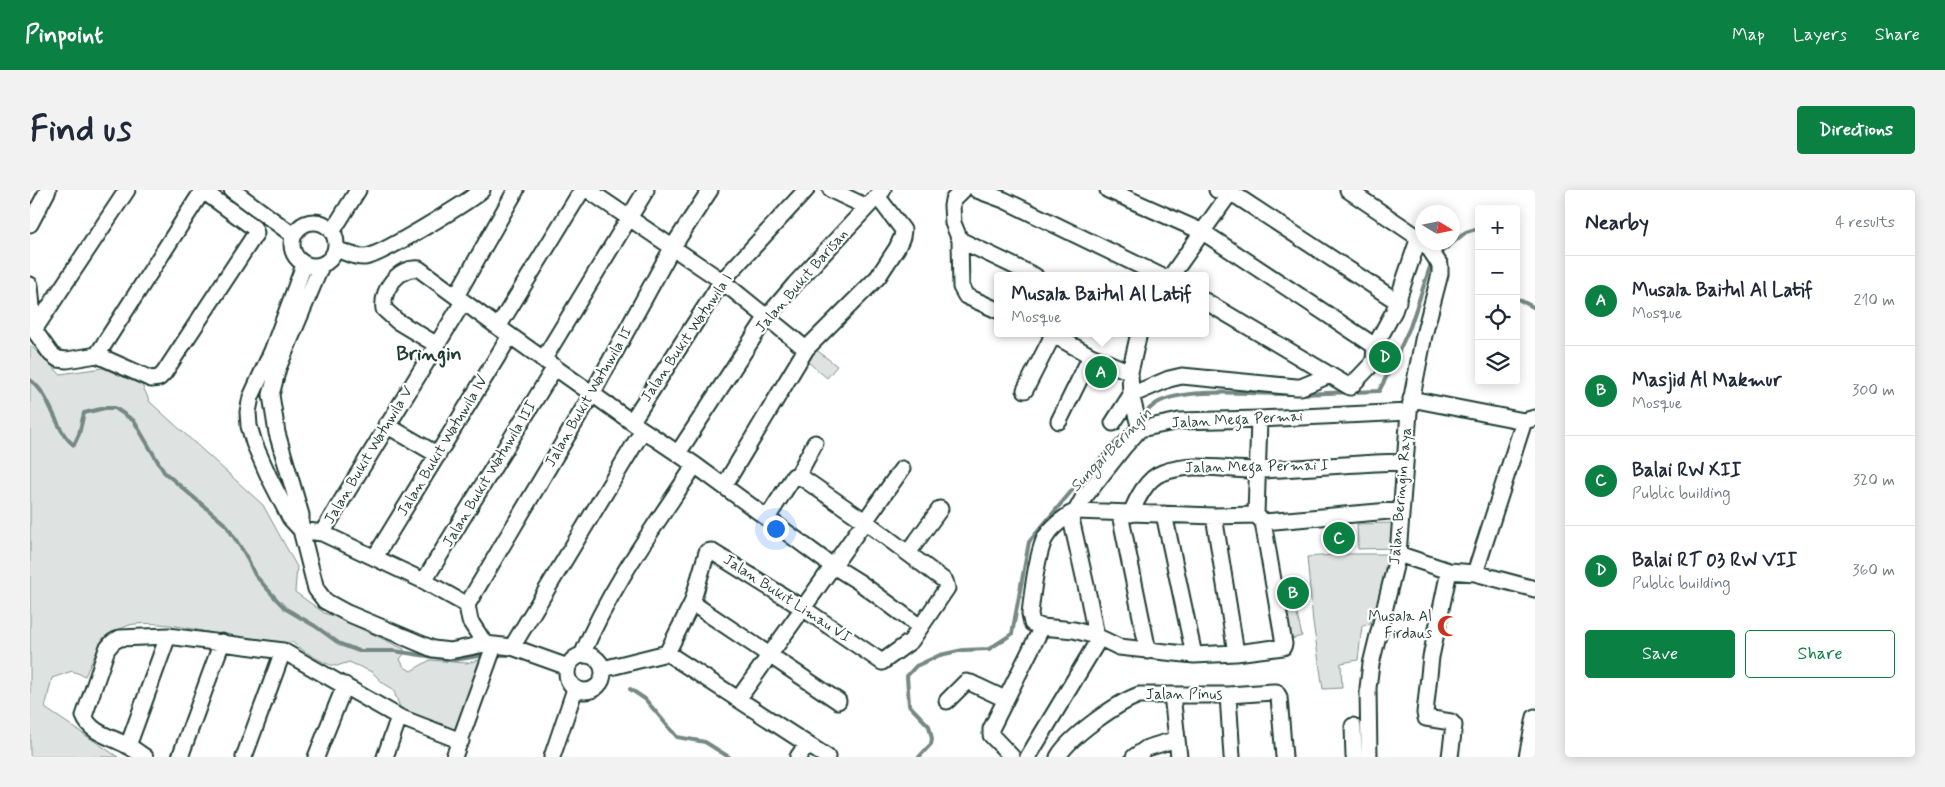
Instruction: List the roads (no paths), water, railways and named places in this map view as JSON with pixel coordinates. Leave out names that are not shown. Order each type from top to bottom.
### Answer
[{"type":"street","points":[[30,224],[48,190]]},
{"type":"street","points":[[34,330],[127,190]]},
{"type":"street","points":[[30,285],[34,330],[51,354],[58,359],[67,360],[97,355],[151,379],[159,378],[255,236],[256,230],[202,190],[97,355]]},
{"type":"street","points":[[232,190],[293,236]]},
{"type":"street","points":[[332,232],[358,190]]},
{"type":"street","points":[[336,249],[358,257],[372,255],[434,221],[482,190]]},
{"type":"street","name":"Jalan Bukit Watuwila V","points":[[322,532],[437,345],[516,190]]},
{"type":"street","name":"Jalan Bukit Watuwila IV","points":[[375,557],[438,455],[582,190]]},
{"type":"street","points":[[588,190],[722,281],[806,349]]},
{"type":"street","name":"Jalan Bukit Watuwila III","points":[[424,581],[646,190]]},
{"type":"street","name":"Jalan Bukit Watuwila II","points":[[467,605],[592,394],[672,248],[710,190]]},
{"type":"street","points":[[724,486],[806,349],[878,276],[897,248],[902,237],[903,230],[901,225],[876,198],[831,190]]},
{"type":"street","points":[[962,190],[953,200],[952,206],[953,223],[960,240],[962,292],[966,296],[994,309]]},
{"type":"street","points":[[977,190],[1004,200],[1153,272]]},
{"type":"street","points":[[1108,190],[1203,232],[1376,346]]},
{"type":"street","name":"Jalan Bukit Watuwila I","points":[[512,647],[722,281],[802,191]]},
{"type":"street","points":[[1352,191],[1415,236]]},
{"type":"street","points":[[1174,272],[1203,232],[1226,192],[1238,197],[1398,302]]},
{"type":"street","name":"Jalan Bukit Barisan","points":[[678,453],[766,318],[795,284],[876,198]]},
{"type":"street","points":[[309,222],[320,223],[332,232],[335,238],[336,249],[330,259],[321,266],[304,265],[298,261],[292,249],[293,236],[300,227],[309,222]]},
{"type":"street","points":[[960,240],[1027,272]]},
{"type":"street","points":[[1209,303],[1350,386],[1374,360],[1376,346],[1421,250]]},
{"type":"street","name":"Jalan Beringin Raya","points":[[1369,757],[1368,688],[1371,664],[1398,554],[1410,405],[1424,335],[1438,285],[1440,265],[1430,250]]},
{"type":"street","points":[[304,265],[272,351],[251,397],[248,412],[249,426],[254,443],[290,518],[301,530],[322,532],[424,581],[467,605],[470,621],[490,645]]},
{"type":"street","points":[[321,266],[278,368],[272,395],[277,432],[302,515],[301,530],[316,589],[325,600],[347,613],[433,649],[450,651],[490,645],[512,647],[568,667]]},
{"type":"street","points":[[437,345],[385,312],[383,303],[390,286],[402,272],[408,269],[419,269],[504,332],[695,465],[920,627],[947,588],[945,581],[866,522],[798,475]]},
{"type":"street","points":[[1025,390],[1050,337]]},
{"type":"street","points":[[1056,337],[1091,356],[1130,372]]},
{"type":"street","points":[[1138,337],[1130,372],[1131,395],[1140,429],[1073,512],[1049,533],[1042,549],[1031,605],[1030,619],[1032,623],[1042,627],[1074,630],[1096,636],[1119,647],[1148,651],[1194,655],[1236,653],[1283,647],[1284,644],[1259,518],[1259,419]]},
{"type":"street","points":[[1059,421],[1091,356]]},
{"type":"street","points":[[1113,423],[1131,395],[1169,379],[1182,376],[1296,387],[1330,375]]},
{"type":"street","points":[[251,397],[272,395]]},
{"type":"street","name":"Jalan Mega Permai","points":[[1140,429],[1179,421],[1259,419],[1410,405],[1530,419]]},
{"type":"street","points":[[1475,574],[1530,419]]},
{"type":"street","points":[[386,426],[438,455]]},
{"type":"street","points":[[767,518],[794,476],[798,475],[815,442]]},
{"type":"street","name":"Jalan Mega Permai I","points":[[1125,514],[1150,482],[1160,473],[1198,466],[1258,470],[1405,462]]},
{"type":"street","points":[[582,655],[594,627],[635,557],[695,465]]},
{"type":"street","points":[[739,698],[902,469]]},
{"type":"street","points":[[908,553],[940,509]]},
{"type":"street","points":[[1073,512],[1259,518],[1401,510]]},
{"type":"street","points":[[1028,757],[1096,644],[1073,512]]},
{"type":"street","points":[[1125,514],[1148,651]]},
{"type":"street","points":[[1164,514],[1194,655]]},
{"type":"street","points":[[1214,516],[1236,653]]},
{"type":"street","name":"Jalan Bukit Limau VI","points":[[667,653],[692,603],[707,552],[711,550],[804,609],[882,662],[911,640],[920,627]]},
{"type":"street","points":[[1398,554],[1449,571],[1475,574],[1535,589]]},
{"type":"street","points":[[1449,571],[1431,657],[1424,713],[1426,718],[1452,722],[1454,725],[1450,757]]},
{"type":"street","points":[[692,603],[838,701]]},
{"type":"street","points":[[1012,757],[991,735],[992,724],[1042,627]]},
{"type":"street","points":[[145,757],[128,746],[94,730],[87,724],[84,716],[107,649],[120,638],[168,636],[283,651],[399,717],[461,740]]},
{"type":"street","points":[[128,746],[168,636]]},
{"type":"street","points":[[180,757],[222,642]]},
{"type":"street","points":[[454,757],[490,645]]},
{"type":"street","points":[[244,757],[283,651]]},
{"type":"street","points":[[603,670],[667,653],[739,698],[827,757]]},
{"type":"street","points":[[582,655],[589,655],[600,663],[603,676],[596,688],[582,691],[575,688],[568,679],[568,667],[571,662],[582,655]]},
{"type":"street","points":[[947,701],[966,682],[1005,699]]},
{"type":"street","points":[[316,757],[345,685]]},
{"type":"street","points":[[552,757],[575,688]]},
{"type":"street","name":"Jalan Pinus","points":[[1058,757],[1062,750],[1082,730],[1130,698],[1138,695],[1228,696],[1276,692],[1279,697],[1284,757]]},
{"type":"street","points":[[1172,695],[1179,757]]},
{"type":"street","points":[[1228,696],[1232,757]]},
{"type":"street","points":[[385,757],[399,717]]},
{"type":"street","points":[[1527,757],[1535,717]]},
{"type":"street","points":[[1353,726],[1354,757]]},
{"type":"street","points":[[1134,757],[1147,748],[1177,738]]},
{"type":"street","points":[[798,757],[807,744]]},
{"type":"waterway","name":"Sungai Beringin","points":[[1437,256],[1466,232],[1475,229]]},
{"type":"waterway","name":"Sungai Beringin","points":[[1301,394],[1379,391],[1410,327],[1432,261]]},
{"type":"waterway","name":"Sungai Beringin","points":[[1520,300],[1535,308]]},
{"type":"waterway","points":[[30,380],[43,395],[62,431],[74,445],[84,413],[105,408],[115,408],[134,421],[164,472],[226,525],[245,554],[255,575],[278,601],[286,609],[315,626],[340,644],[359,651],[394,651],[454,660],[485,655]]},
{"type":"waterway","name":"Sungai Beringin","points":[[1143,415],[1157,403],[1186,395],[1204,393],[1294,394]]},
{"type":"waterway","name":"Sungai Beringin","points":[[919,757],[931,744],[932,739],[929,726],[909,705],[907,676],[916,666],[940,655],[963,650],[989,649],[1012,634],[1029,542],[1084,476],[1133,424]]},
{"type":"waterway","points":[[500,655],[515,655]]},
{"type":"waterway","points":[[630,689],[645,699],[677,737],[705,742],[729,757]]},
{"type":"place","name":"Balai RT 03 RW VII","points":[[1385,357]]},
{"type":"place","name":"Musala Baitul Al Latif","points":[[1101,372]]},
{"type":"place","name":"Balai RW XII","points":[[1339,538]]},
{"type":"place","name":"Masjid Al Makmur","points":[[1293,593]]},
{"type":"place","name":"Musala Al Firdaus","points":[[1448,626]]},
{"type":"district","name":"Bringin","points":[[429,354]]}]
